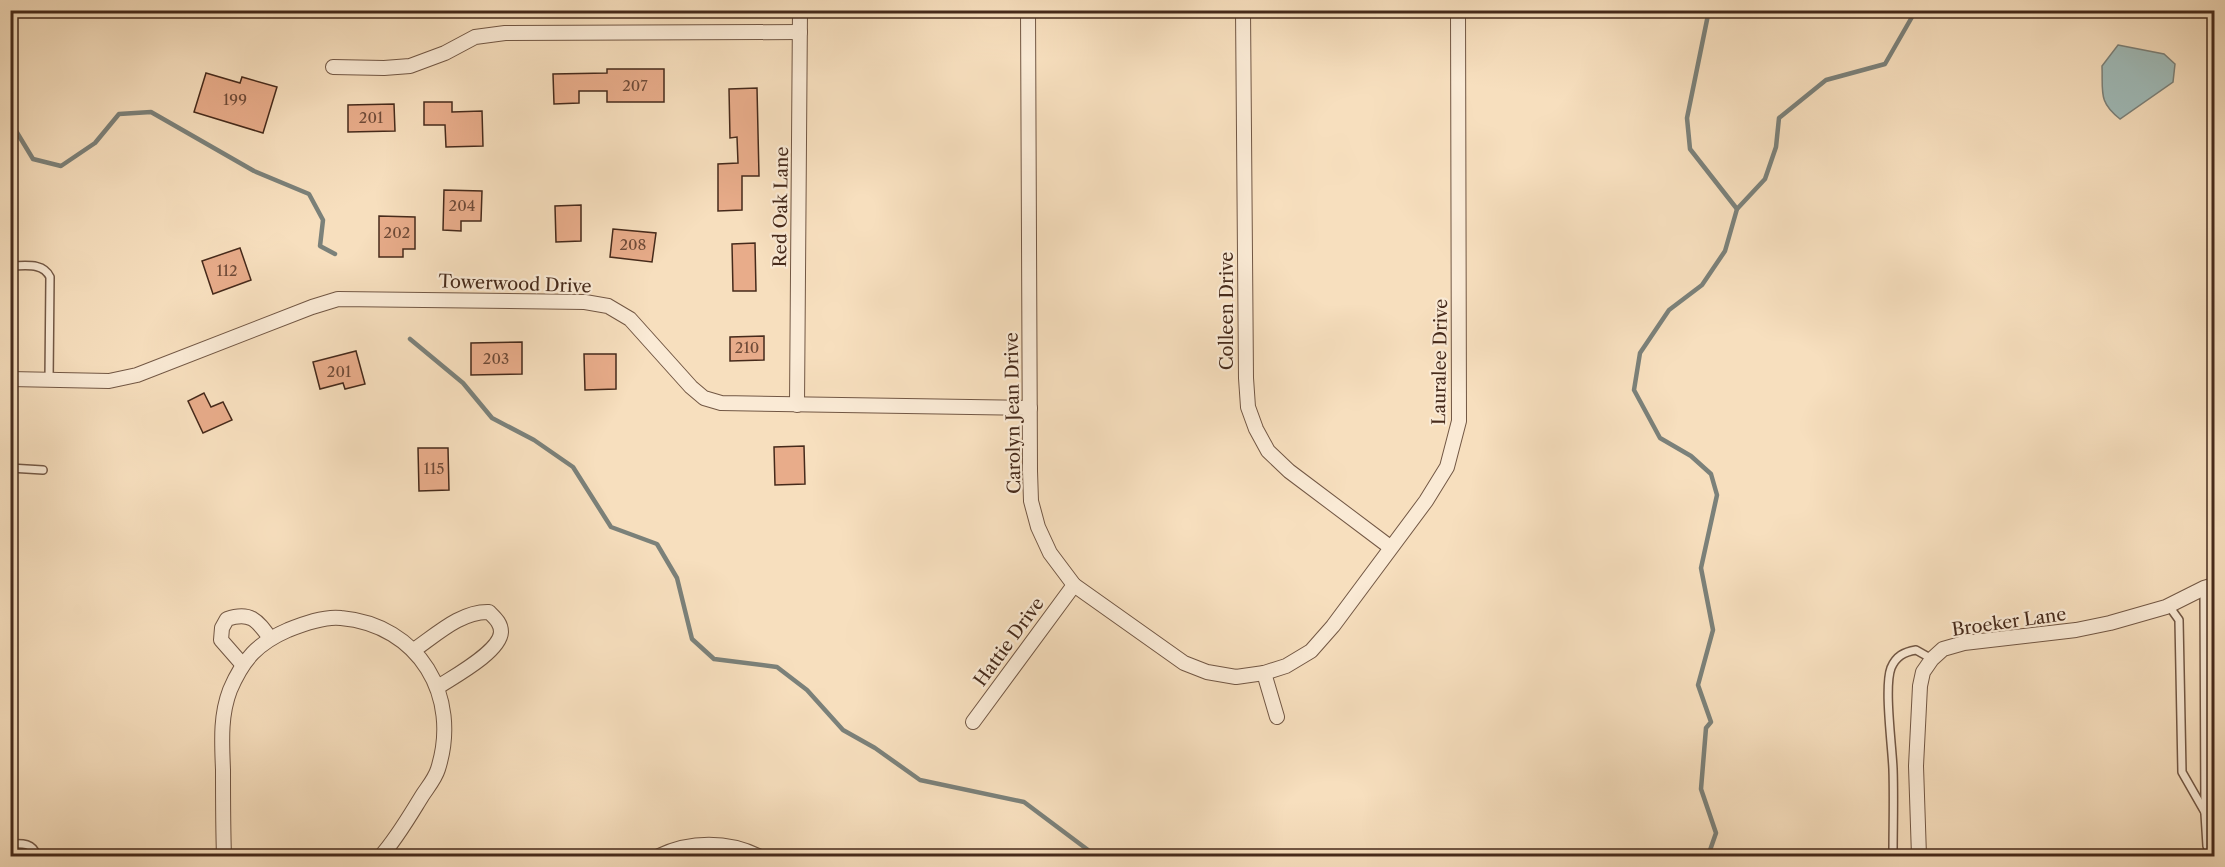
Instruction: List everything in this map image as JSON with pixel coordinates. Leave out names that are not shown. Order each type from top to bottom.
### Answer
[{"type":"street","name":"Red Oak Lane","points":[[797,405],[800,10]]},
{"type":"street","name":"Carolyn Jean Drive","points":[[1028,10],[1031,501],[1038,527],[1050,553],[1074,585],[1184,663],[1207,672],[1236,677],[1264,673]]},
{"type":"street","name":"Colleen Drive","points":[[1243,10],[1245,366],[1248,407],[1268,452],[1289,471],[1390,547]]},
{"type":"street","name":"Lauralee Drive","points":[[1264,673],[1286,666],[1311,651],[1333,626],[1426,501],[1447,467],[1459,421],[1458,10]]},
{"type":"street","points":[[333,67],[410,66],[445,53],[475,37],[504,33],[800,32]]},
{"type":"street","name":"Towerwood Drive","points":[[10,379],[109,381],[136,375],[338,299],[585,302],[608,306],[630,319],[691,387],[704,398],[720,403],[1030,408]]},
{"type":"street","name":"Hattie Drive","points":[[973,722],[1074,585]]},
{"type":"street","name":"Broeker Lane","points":[[1932,659],[1944,649],[1964,643],[2076,630],[2110,623],[2169,606],[2209,586]]},
{"type":"street","points":[[414,650],[464,617],[477,612],[489,612],[498,621],[501,633],[496,645],[438,687]]},
{"type":"street","points":[[242,664],[220,640],[222,628],[227,619],[240,615],[257,620],[270,638]]},
{"type":"street","points":[[224,856],[222,717],[242,664],[270,638],[304,624],[339,618],[368,623],[396,637],[414,650],[438,687],[442,702],[444,727],[437,772],[381,856]]},
{"type":"street","points":[[1919,856],[1916,766],[1920,686],[1923,672],[1932,659]]},
{"type":"street","points":[[1264,673],[1277,717]]},
{"type":"street","points":[[659,856],[669,851],[718,844],[740,848],[758,856]]},
{"type":"lane","points":[[10,266],[41,267],[50,277],[49,380]]},
{"type":"lane","points":[[10,468],[43,470]]},
{"type":"lane","points":[[2209,586],[2205,814],[2207,846],[2211,856]]},
{"type":"lane","points":[[2169,606],[2179,620],[2182,772],[2214,828]]},
{"type":"lane","points":[[1893,856],[1893,770],[1889,685],[1891,668],[1899,656],[1908,651],[1916,650],[1932,659]]},
{"type":"lane","points":[[10,844],[29,845],[37,856]]},
{"type":"water","points":[[2118,45],[2164,54],[2175,64],[2173,82],[2120,119],[2105,102],[2102,83],[2102,66]]},
{"type":"building","points":[[607,69],[664,69],[664,102],[607,102],[607,91],[579,91],[579,103],[554,104],[553,74],[607,73]]},
{"type":"building","points":[[206,73],[240,83],[242,77],[277,87],[263,133],[194,112]]},
{"type":"building","points":[[757,88],[759,176],[742,176],[742,210],[718,211],[718,164],[738,163],[737,137],[730,138],[729,89]]},
{"type":"building","points":[[424,102],[452,102],[452,112],[482,111],[483,146],[446,147],[445,125],[424,125]]},
{"type":"building","points":[[394,104],[395,131],[348,132],[348,105]]},
{"type":"building","points":[[444,190],[482,191],[481,221],[461,221],[461,231],[443,230]]},
{"type":"building","points":[[581,205],[581,241],[556,242],[555,206]]},
{"type":"building","points":[[379,216],[415,217],[415,249],[403,249],[403,257],[379,257]]},
{"type":"building","points":[[613,229],[656,233],[652,262],[610,257]]},
{"type":"building","points":[[755,243],[756,291],[733,291],[732,244]]},
{"type":"building","points":[[240,248],[251,280],[213,294],[202,261]]},
{"type":"building","points":[[764,336],[764,360],[730,361],[730,337]]},
{"type":"building","points":[[522,342],[522,374],[471,375],[471,343]]},
{"type":"building","points":[[356,351],[365,384],[345,389],[343,383],[320,389],[313,362]]},
{"type":"building","points":[[584,354],[616,354],[616,389],[585,390]]},
{"type":"building","points":[[204,393],[211,407],[223,402],[232,420],[203,433],[188,401]]},
{"type":"building","points":[[804,446],[805,484],[775,485],[774,447]]},
{"type":"building","points":[[418,448],[448,448],[449,490],[419,491]]},
{"type":"waterway","points":[[1709,10],[1687,118],[1690,149],[1737,209]]},
{"type":"waterway","points":[[1708,856],[1716,833],[1701,789],[1706,728],[1711,722],[1698,685],[1713,630],[1701,568],[1717,495],[1711,474],[1691,456],[1660,438],[1634,390],[1640,353],[1669,310],[1702,285],[1725,251],[1737,209],[1765,179],[1776,147],[1779,118],[1826,80],[1885,64],[1916,10]]},
{"type":"waterway","points":[[10,121],[33,159],[61,166],[95,143],[119,114],[151,112],[254,171],[309,194],[323,220],[320,246],[335,254]]},
{"type":"waterway","points":[[410,339],[463,383],[492,418],[534,440],[573,467],[611,527],[657,544],[677,578],[692,639],[714,659],[777,667],[807,690],[843,730],[875,748],[920,780],[1024,802],[1096,856]]}]
